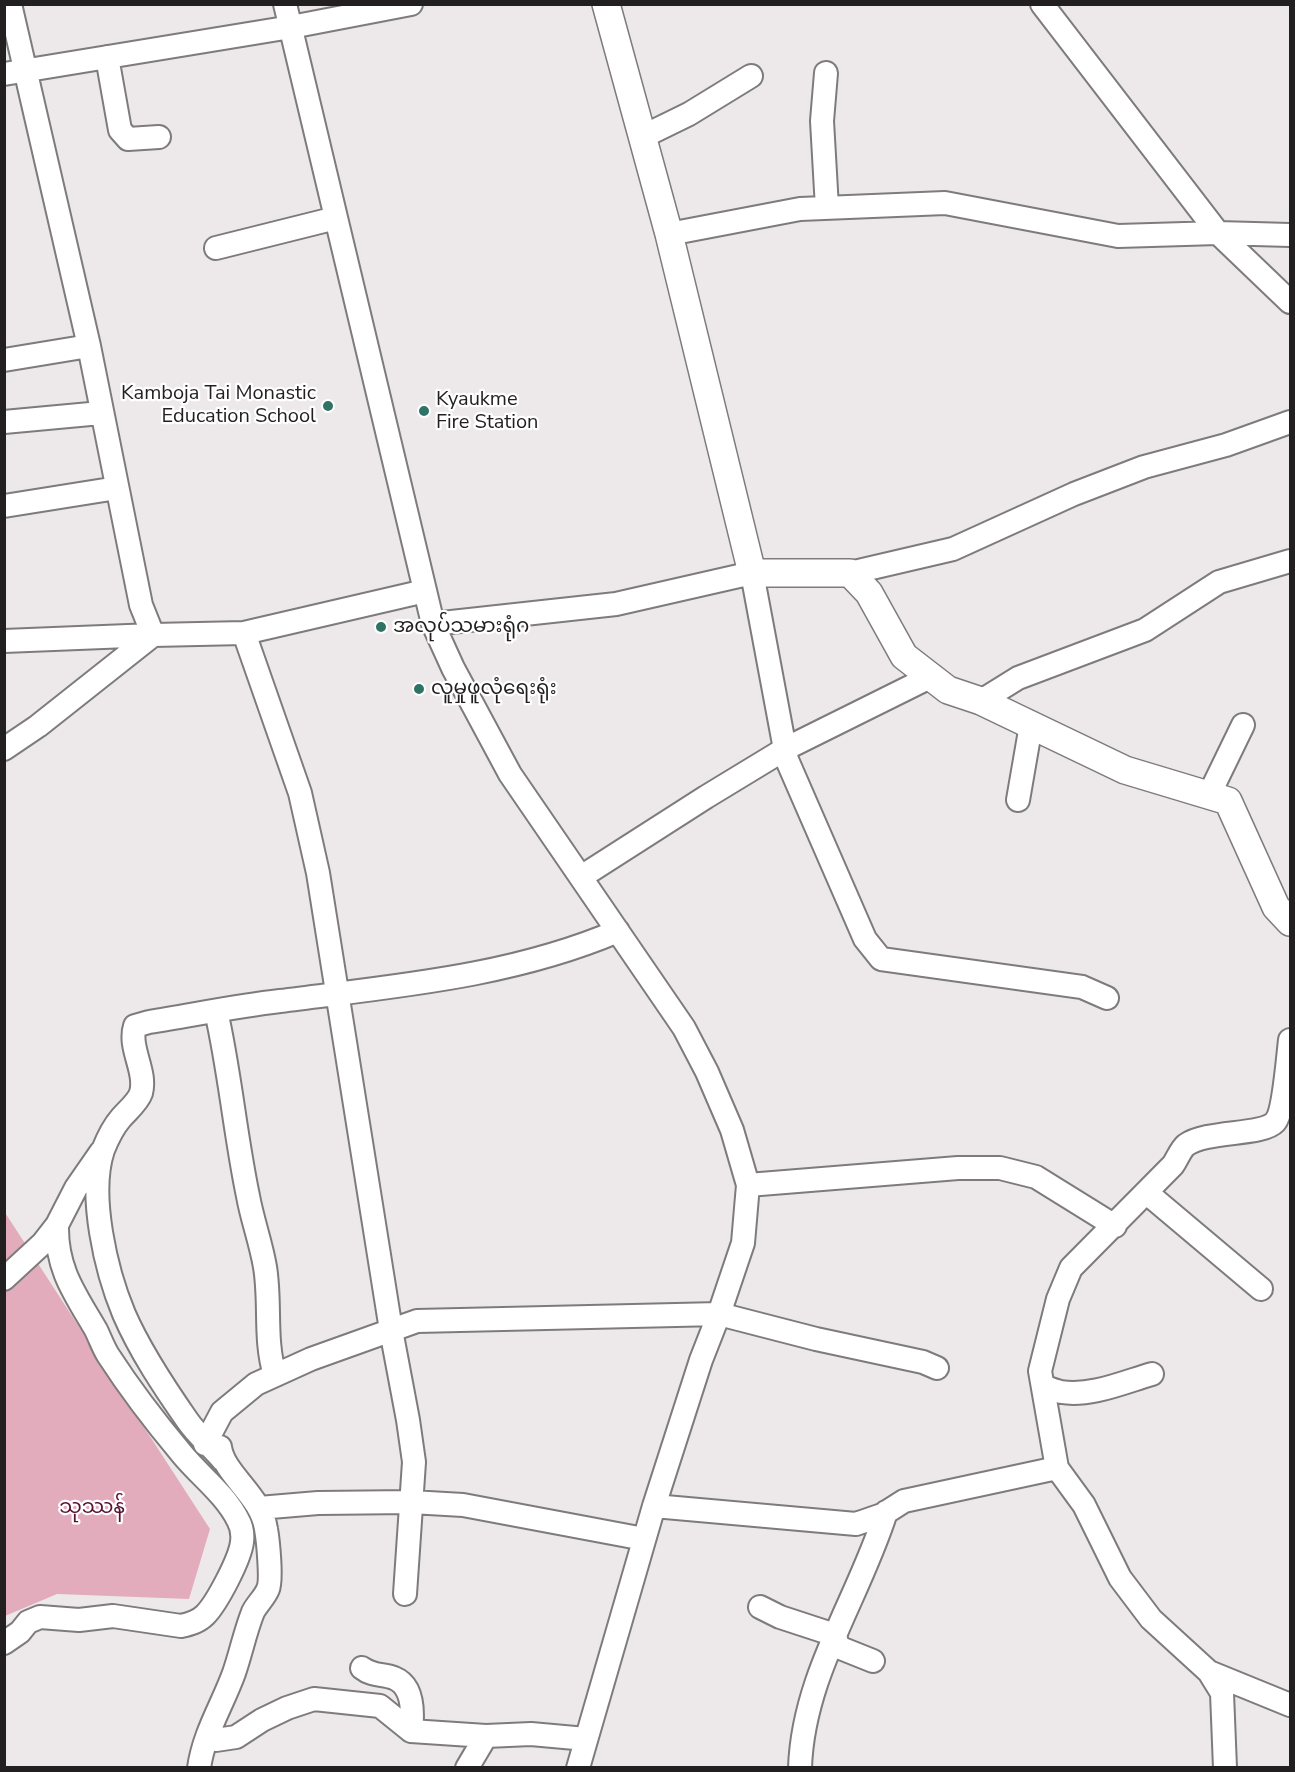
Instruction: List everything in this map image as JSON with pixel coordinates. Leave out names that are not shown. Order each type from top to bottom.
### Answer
[{"type":"main road","points":[[606,4],[669,234],[752,573],[850,573],[869,593],[904,656],[948,690],[981,701],[1125,770],[1228,801],[1276,907],[1290,922]]},
{"type":"street","points":[[10,4],[15,73],[89,346],[141,605],[153,635]]},
{"type":"street","points":[[285,4],[433,624],[453,668],[510,774],[684,1028],[707,1072],[732,1130],[748,1185],[743,1243],[701,1360],[654,1506],[578,1767]]},
{"type":"street","points":[[15,73],[291,27],[411,4]]},
{"type":"street","points":[[1042,4],[1218,233],[1290,302]]},
{"type":"street","points":[[107,57],[120,130],[124,137],[128,140],[159,137]]},
{"type":"street","points":[[826,73],[822,121],[827,208]]},
{"type":"street","points":[[642,136],[689,114],[751,76]]},
{"type":"street","points":[[669,234],[800,209],[945,203],[1118,236],[1218,233],[1290,235]]},
{"type":"street","points":[[216,248],[336,218]]},
{"type":"street","points":[[4,360],[89,346]]},
{"type":"street","points":[[4,422],[101,413]]},
{"type":"street","points":[[850,573],[953,549],[1074,494],[1144,466],[1226,445],[1290,422]]},
{"type":"street","points":[[4,506],[117,488]]},
{"type":"street","points":[[981,701],[1018,678],[1145,630],[1219,582],[1290,561]]},
{"type":"street","points":[[433,624],[616,604],[752,573],[787,760],[866,939],[881,959],[1082,987],[1107,998]]},
{"type":"street","points":[[4,641],[244,633],[425,591]]},
{"type":"street","points":[[244,633],[300,793],[316,863],[414,1462],[405,1594]]},
{"type":"street","points":[[4,748],[38,726],[153,635]]},
{"type":"street","points":[[581,877],[785,749],[930,677]]},
{"type":"street","points":[[1209,795],[1243,724]]},
{"type":"street","points":[[1018,800],[1031,725]]},
{"type":"street","points":[[4,1279],[43,1244],[57,1225],[76,1188],[104,1149],[119,1120],[140,1094],[142,1083],[132,1035],[135,1026],[279,1001],[428,983],[560,954],[618,931]]},
{"type":"street","points":[[216,1011],[227,1059],[248,1197],[265,1264],[269,1296],[268,1340],[275,1375]]},
{"type":"street","points":[[1225,1767],[1222,1693],[1209,1672],[1151,1619],[1120,1578],[1084,1505],[1057,1468],[1040,1371],[1058,1299],[1071,1268],[1173,1165],[1185,1145],[1213,1135],[1266,1127],[1276,1121],[1281,1105],[1290,1040]]},
{"type":"street","points":[[104,1149],[97,1195],[100,1232],[124,1314],[187,1421],[205,1444],[223,1460],[260,1508],[266,1528],[269,1589],[254,1609],[234,1674],[204,1741],[199,1767]]},
{"type":"street","points":[[748,1185],[958,1168],[1000,1168],[1036,1177],[1115,1226]]},
{"type":"street","points":[[1147,1192],[1261,1288]]},
{"type":"street","points":[[4,1643],[20,1632],[28,1622],[40,1617],[79,1620],[113,1616],[180,1626],[190,1624],[207,1613],[235,1565],[242,1545],[243,1534],[232,1510],[222,1496],[183,1455],[130,1387],[107,1353],[67,1281],[61,1265],[57,1225]]},
{"type":"street","points":[[205,1444],[222,1412],[256,1383],[311,1359],[417,1321],[719,1314],[816,1339],[922,1362],[937,1368]]},
{"type":"street","points":[[1043,1386],[1061,1392],[1105,1389],[1152,1374]]},
{"type":"street","points":[[223,1460],[220,1435],[226,1409]]},
{"type":"street","points":[[654,1506],[856,1524],[886,1512],[904,1501],[1057,1468]]},
{"type":"street","points":[[260,1508],[318,1503],[411,1502],[463,1505],[644,1539]]},
{"type":"street","points":[[800,1767],[810,1707],[820,1669],[886,1512]]},
{"type":"street","points":[[760,1607],[780,1617],[835,1635]]},
{"type":"street","points":[[835,1635],[838,1647],[873,1661]]},
{"type":"street","points":[[362,1668],[368,1673],[394,1678],[401,1683],[412,1702],[411,1731]]},
{"type":"street","points":[[1209,1672],[1290,1705]]},
{"type":"street","points":[[216,1740],[236,1737],[262,1720],[314,1699],[380,1706],[411,1731],[486,1736],[531,1734],[586,1739]]},
{"type":"street","points":[[467,1767],[486,1736]]},
{"type":"green space","name":"သုဿန်","points":[[4,1211],[210,1529],[189,1599],[57,1594],[5,1616]]},
{"type":"place","name":"Kamboja Tai Monastic Education School","points":[[328,406]]},
{"type":"place","name":"Kyaukme Fire Station","points":[[424,411]]},
{"type":"place","name":"အလုပ်သမားရုံဂ","points":[[381,627]]},
{"type":"place","name":"လူမှုဖူလုံရေးရုံး","points":[[419,689]]}]
